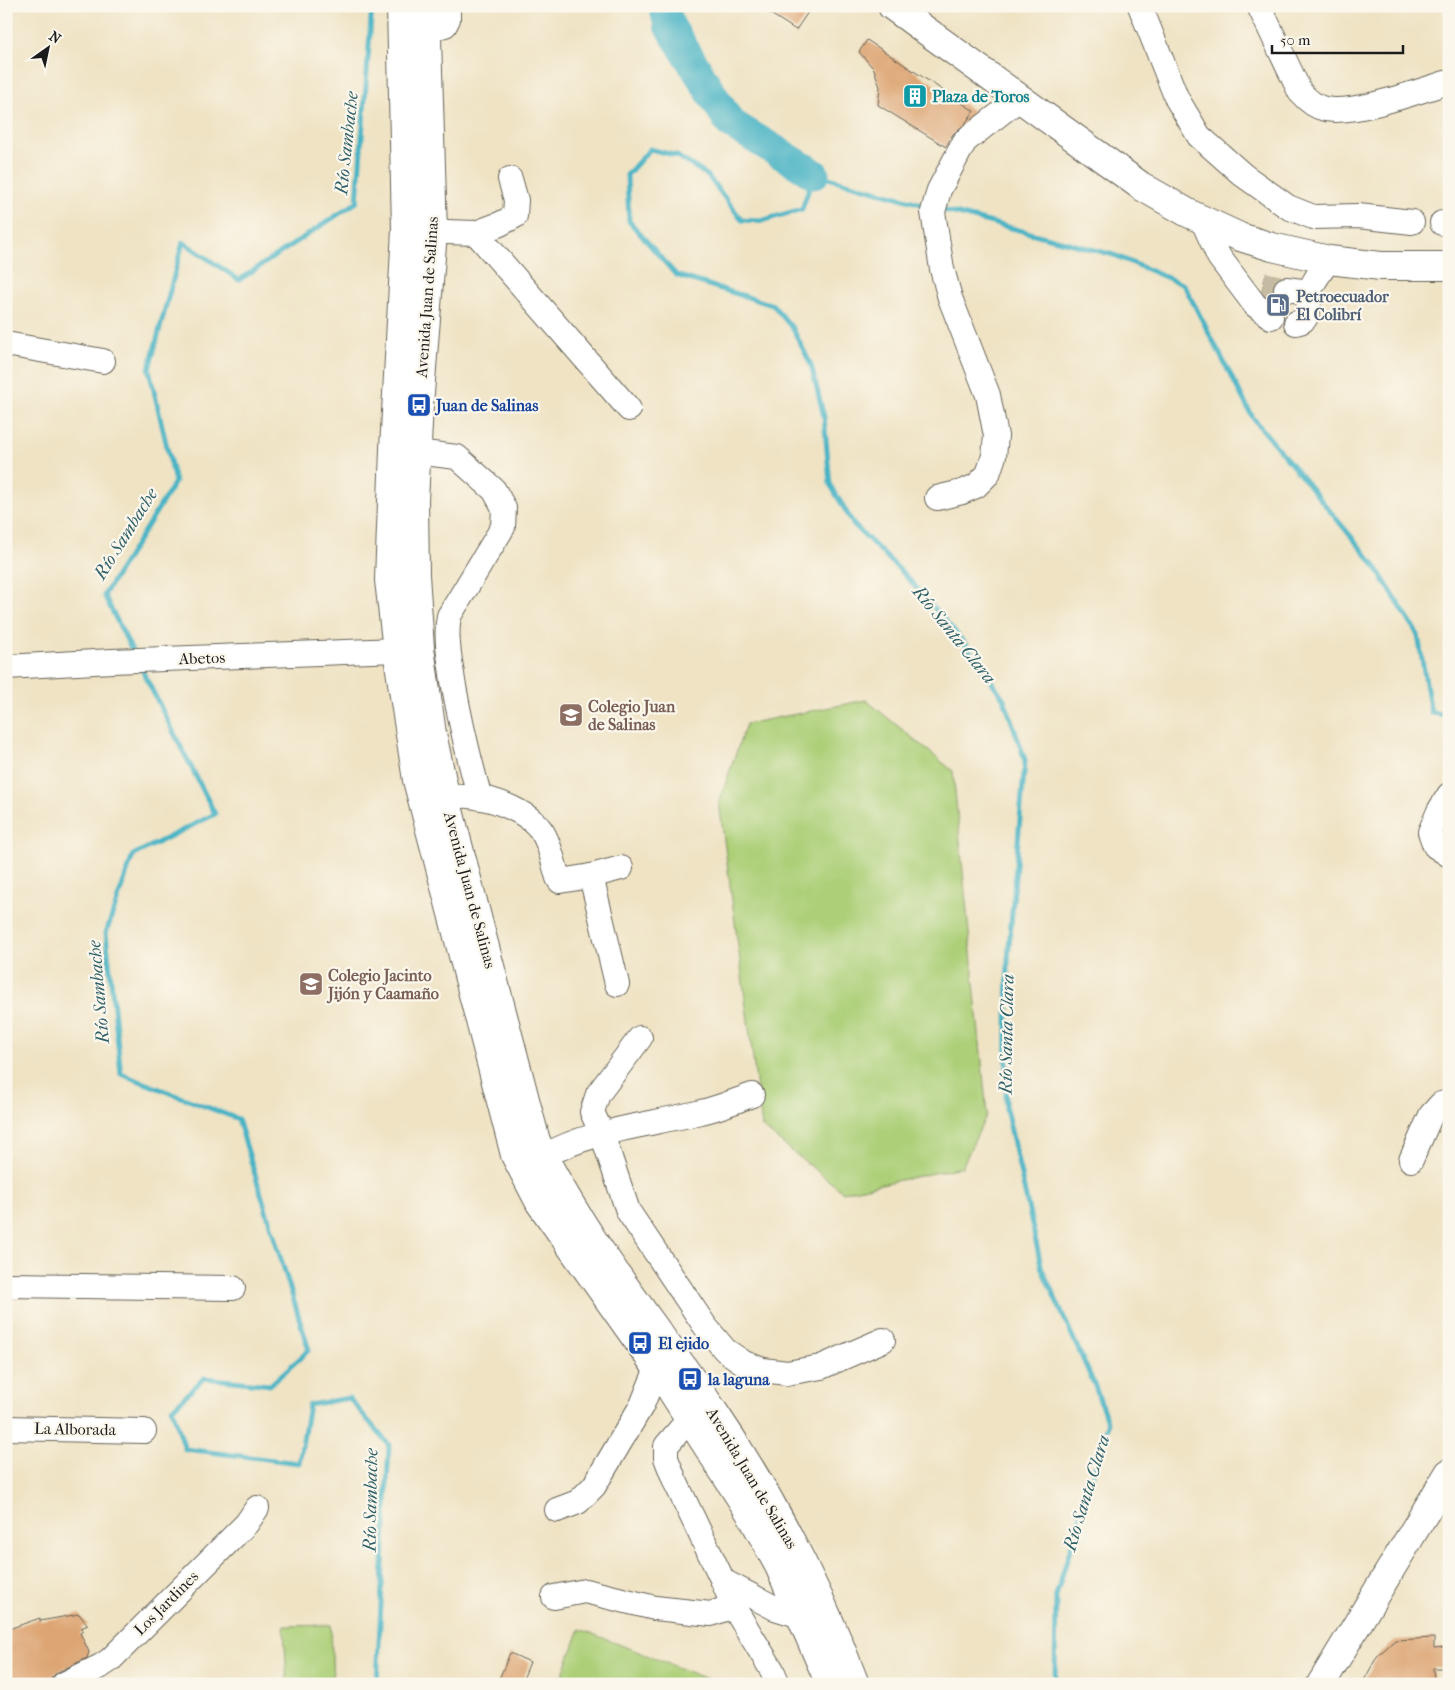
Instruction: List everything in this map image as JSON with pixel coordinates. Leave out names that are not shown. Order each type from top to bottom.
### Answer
[{"type":"main road","name":"Avenida Juan de Salinas","points":[[401,6],[406,230],[389,580],[417,780],[435,802],[534,1133],[544,1157],[586,1232],[700,1412],[779,1566],[830,1684]]},
{"type":"main road","points":[[892,6],[1141,186],[1202,219],[1240,236],[1272,247],[1329,260],[1381,266],[1449,266]]},
{"type":"main road","name":"Avenida Juan de Salinas","points":[[426,18],[434,232],[416,452],[413,537],[420,648],[432,734],[435,802],[515,1155],[540,1203],[657,1368],[749,1466],[793,1544],[840,1644],[855,1684]]},
{"type":"main road","points":[[1321,1684],[1448,1475]]},
{"type":"street","points":[[426,18],[445,25],[448,19],[448,6]]},
{"type":"street","points":[[1140,6],[1177,100],[1199,136],[1242,176],[1288,207],[1313,217],[1358,216],[1412,222]]},
{"type":"street","points":[[1259,6],[1300,92],[1310,102],[1320,108],[1356,109],[1449,82]]},
{"type":"street","points":[[937,498],[962,492],[976,486],[988,474],[994,456],[996,436],[988,394],[950,298],[942,269],[933,212],[940,190],[965,141],[1019,99]]},
{"type":"street","points":[[406,230],[476,233],[500,224],[515,216],[516,200],[510,179]]},
{"type":"street","points":[[1202,219],[1219,257],[1254,305],[1271,317]]},
{"type":"street","points":[[476,233],[629,409]]},
{"type":"street","points":[[1296,323],[1302,322],[1305,319],[1309,306],[1310,292],[1316,278],[1329,260]]},
{"type":"street","points":[[1234,277],[1263,284]]},
{"type":"street","points":[[1286,289],[1310,292]]},
{"type":"street","points":[[6,344],[103,361]]},
{"type":"street","points":[[416,452],[457,457],[494,490],[504,508],[503,527],[449,616],[447,629],[449,657],[460,723],[480,798]]},
{"type":"street","name":"Abetos","points":[[6,667],[398,650]]},
{"type":"street","points":[[1449,795],[1439,811],[1430,832],[1435,846],[1449,855]]},
{"type":"street","points":[[435,802],[464,796],[506,804],[525,816],[542,831],[560,880],[591,876],[621,868]]},
{"type":"street","points":[[591,876],[617,984]]},
{"type":"street","points":[[640,1038],[598,1094],[592,1112],[602,1134],[628,1211],[705,1326],[725,1350],[744,1363],[763,1370],[787,1373],[821,1367],[883,1340]]},
{"type":"street","points":[[544,1157],[560,1148],[602,1134],[704,1112],[752,1095]]},
{"type":"street","points":[[1411,1160],[1431,1115],[1441,1104],[1449,1102]]},
{"type":"street","points":[[6,1285],[233,1288]]},
{"type":"street","points":[[557,1510],[578,1502],[594,1486],[642,1405],[657,1368]]},
{"type":"street","points":[[700,1412],[666,1446],[666,1458],[674,1481],[723,1581],[733,1606],[772,1670],[778,1684]]},
{"type":"street","name":"La Alborada","points":[[6,1428],[144,1431]]},
{"type":"street","name":"Los Jardines","points":[[64,1684],[110,1660],[247,1523],[257,1508]]},
{"type":"street","points":[[723,1581],[775,1608],[801,1616]]},
{"type":"street","points":[[554,1597],[586,1591],[655,1608],[711,1614],[733,1606]]},
{"type":"green space","points":[[866,700],[953,771],[987,1114],[962,1167],[843,1192],[762,1127],[719,802],[746,724]]},
{"type":"green space","points":[[331,1625],[333,1684],[287,1684],[284,1626]]},
{"type":"green space","points":[[580,1629],[720,1684],[559,1684]]},
{"type":"building","points":[[758,6],[812,6],[796,30]]},
{"type":"building","name":"Plaza de Toros","points":[[867,40],[974,111],[965,124],[953,134],[946,147],[878,105],[880,87],[874,69],[859,52]]},
{"type":"building","points":[[1265,277],[1276,280],[1272,287],[1273,294],[1277,300],[1283,302],[1282,305],[1275,303],[1262,291]]},
{"type":"building","points":[[79,1614],[88,1625],[81,1628],[83,1631],[80,1633],[89,1652],[87,1658],[58,1672],[52,1677],[50,1684],[6,1684],[6,1630],[40,1618],[40,1621]]},
{"type":"building","points":[[1434,1638],[1434,1648],[1444,1647],[1445,1668],[1433,1668],[1434,1684],[1362,1684],[1379,1653],[1395,1640]]},
{"type":"building","points":[[510,1653],[530,1662],[521,1684],[497,1684]]},
{"type":"waterway","name":"Río Sambache","points":[[134,654],[104,595],[175,482],[149,369],[183,242],[239,280],[357,202],[372,6]]},
{"type":"waterway","name":"Río Santa Clara","points":[[664,6],[669,25],[730,123],[814,174]]},
{"type":"waterway","name":"Río Santa Clara","points":[[929,206],[814,174],[802,209],[761,221],[742,220],[707,175],[677,156],[650,149],[627,175],[629,221],[676,275],[773,305],[793,329],[811,365],[824,417],[830,484],[854,525],[906,576],[965,644],[1004,699],[1025,760],[1008,959],[1006,1108],[1042,1269],[1095,1386],[1108,1424],[1056,1596],[1055,1684]]},
{"type":"waterway","points":[[939,209],[1114,255],[1184,285],[1253,418],[1373,563],[1418,635],[1431,713],[1449,715]]},
{"type":"waterway","name":"Río Sambache","points":[[140,666],[215,814],[133,855],[106,933],[121,1074],[238,1119],[309,1350],[270,1385],[204,1378],[172,1409],[185,1449],[299,1463],[309,1405],[349,1398],[389,1445],[377,1684]]},
{"type":"tunnel","points":[[1263,284],[1286,289]]},
{"type":"place","name":"Plaza de Toros","points":[[915,96]]},
{"type":"place","name":"Petroecuador El Colibrí","points":[[1278,305]]},
{"type":"place","name":"Juan de Salinas","points":[[419,405]]},
{"type":"place","name":"Colegio Juan de Salinas","points":[[571,715]]},
{"type":"place","name":"Colegio Jacinto Jijón y Caamaño","points":[[311,984]]},
{"type":"place","name":"El ejido","points":[[640,1343]]},
{"type":"place","name":"la laguna","points":[[690,1379]]}]
